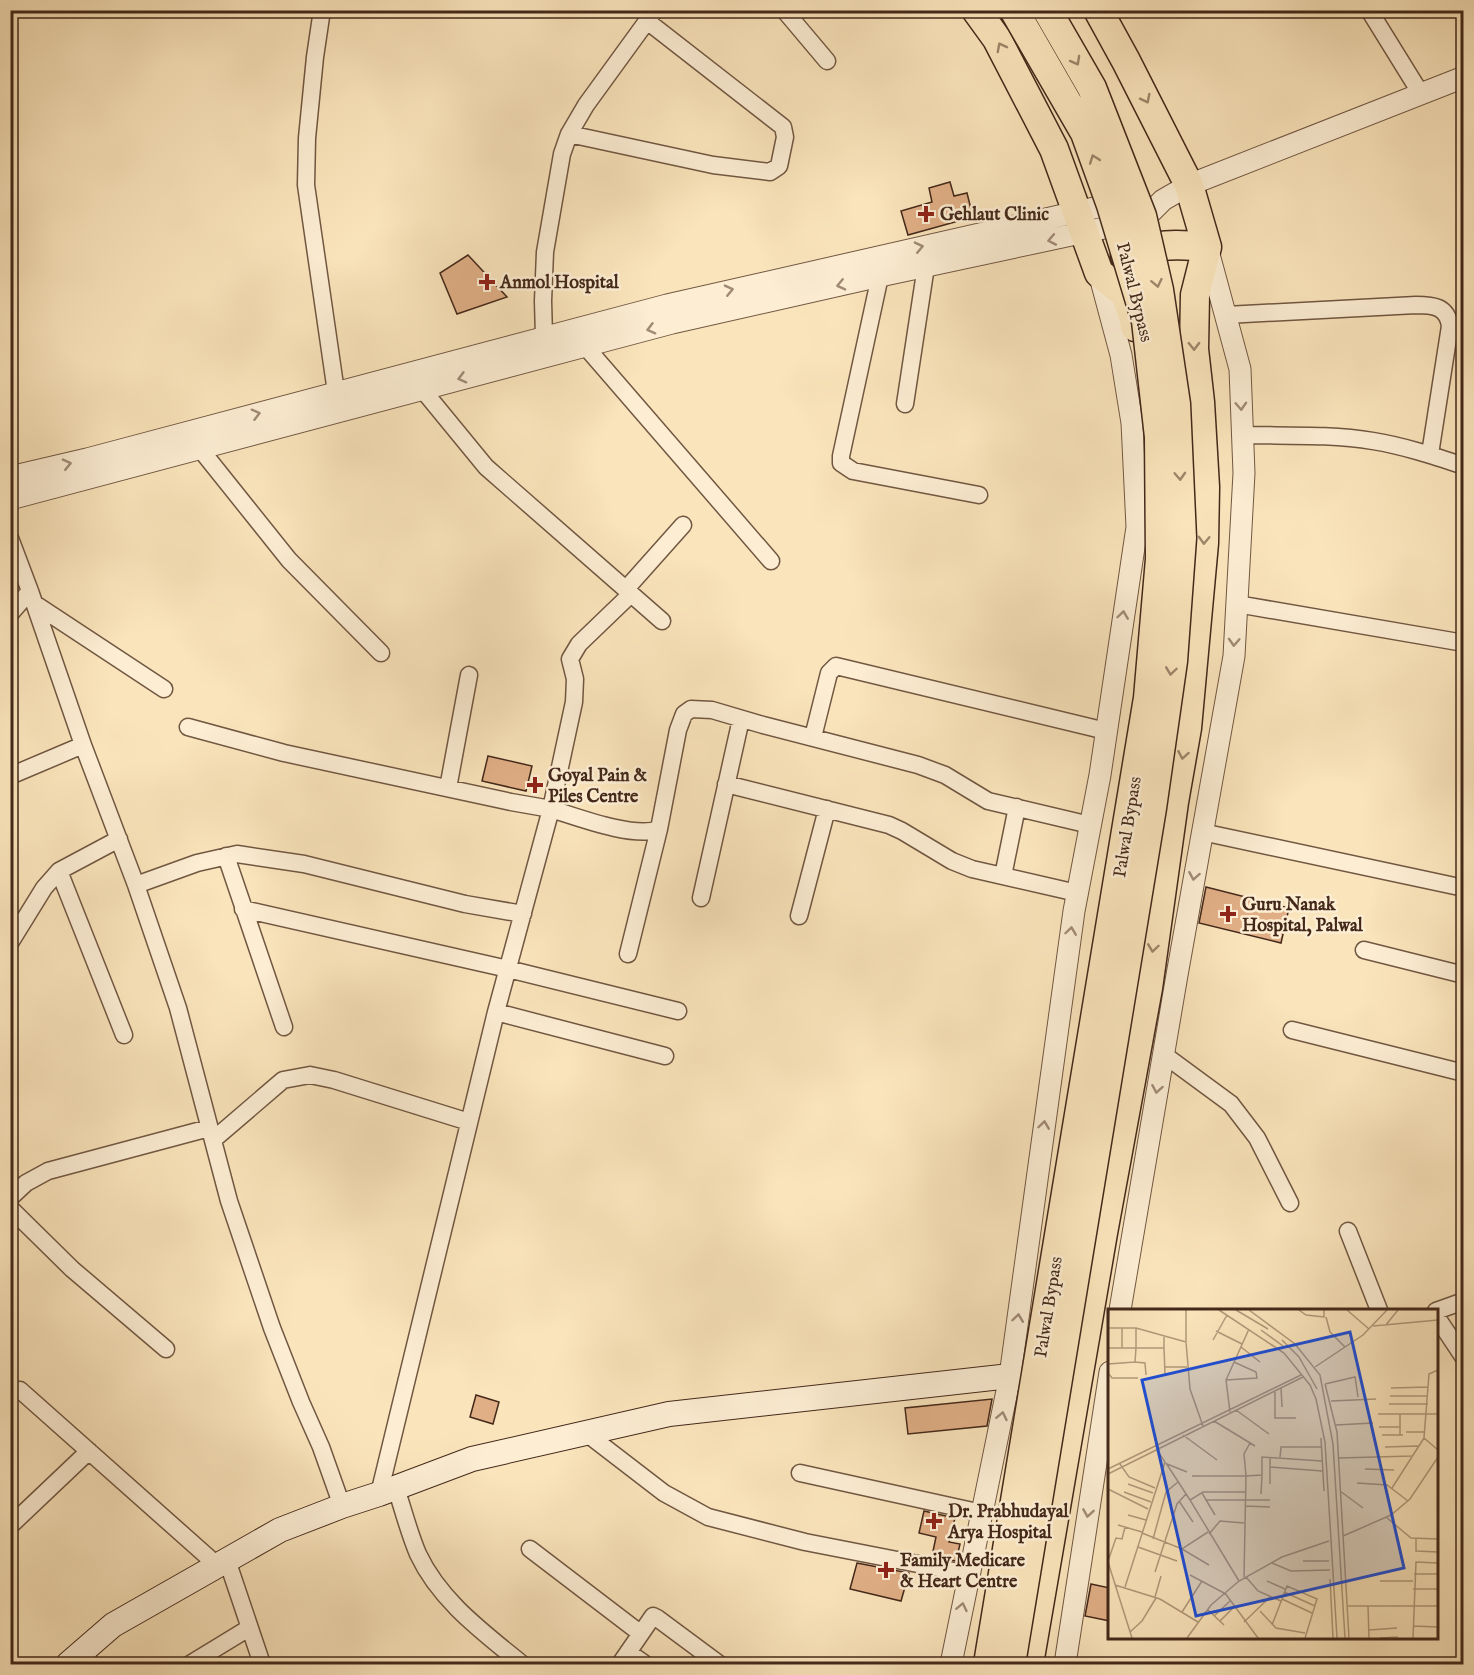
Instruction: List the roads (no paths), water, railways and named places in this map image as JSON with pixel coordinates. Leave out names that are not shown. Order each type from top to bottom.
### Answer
[{"type":"highway","points":[[976,10],[997,39],[1054,149],[1099,273],[1125,294],[1133,316],[1145,402],[1150,531],[1136,703],[976,1665]]},
{"type":"highway","name":"Palwal Bypass","points":[[988,1665],[1024,1374],[1148,698],[1160,559],[1159,437],[1146,321],[1114,215],[1085,133],[1014,10]]},
{"type":"highway","name":"Palwal Bypass","points":[[1011,1665],[1152,808],[1173,661],[1182,538],[1176,404],[1159,290],[1142,216],[1092,88],[1047,10]]},
{"type":"highway","points":[[1029,1665],[1148,988],[1187,728],[1194,672],[1204,543],[1205,487],[1194,349],[1195,295],[1207,247],[1189,185],[1098,10]]},
{"type":"highway","points":[[1099,273],[1113,261],[1137,250],[1183,244],[1207,247]]},
{"type":"main road","points":[[81,1660],[113,1625],[280,1530],[472,1459],[669,1414],[1024,1374]]},
{"type":"street","points":[[322,10],[307,138],[306,185],[339,401]]},
{"type":"street","points":[[784,10],[827,61]]},
{"type":"street","points":[[1369,10],[1421,94]]},
{"type":"street","points":[[546,346],[543,301],[545,252],[562,154],[568,134],[586,105],[651,16],[783,126],[785,137],[779,166],[770,172],[713,165],[568,134]]},
{"type":"street","points":[[10,499],[193,441],[546,346],[585,346],[672,323],[926,266],[1114,215],[1149,214],[1163,200],[1189,185],[1464,77]]},
{"type":"street","points":[[339,401],[422,389],[546,346],[701,297],[1081,223]]},
{"type":"street","points":[[1120,1309],[1234,656],[1244,473],[1240,369],[1207,247]]},
{"type":"street","points":[[905,404],[926,266]]},
{"type":"street","points":[[951,1665],[982,1513],[1024,1374],[1077,893],[1106,731],[1137,526],[1130,411],[1121,355],[1099,273]]},
{"type":"street","points":[[880,276],[841,463],[853,471],[979,495]]},
{"type":"street","points":[[1226,315],[1416,305],[1431,305],[1442,310],[1448,316],[1450,326],[1430,454]]},
{"type":"street","points":[[585,346],[771,561]]},
{"type":"street","points":[[422,389],[486,467],[662,621]]},
{"type":"street","points":[[1243,435],[1328,437],[1373,441],[1430,454],[1464,466]]},
{"type":"street","points":[[10,477],[193,441]]},
{"type":"street","points":[[193,441],[289,561],[381,653]]},
{"type":"street","points":[[522,1665],[453,1606],[418,1553],[387,1491],[469,1122],[551,809],[574,702],[575,679],[570,659],[579,644],[628,591],[683,525]]},
{"type":"street","points":[[10,538],[33,597],[83,745],[136,885],[178,1008],[229,1201],[272,1328],[321,1447],[342,1506]]},
{"type":"street","points":[[10,614],[33,597]]},
{"type":"street","points":[[33,597],[164,689]]},
{"type":"street","points":[[1237,604],[1464,643]]},
{"type":"street","points":[[813,737],[830,673],[836,666],[1106,731]]},
{"type":"street","points":[[448,788],[470,675]]},
{"type":"street","points":[[628,954],[659,829],[670,763],[684,714],[691,709],[712,710],[918,765],[945,775],[988,801],[1090,825]]},
{"type":"street","points":[[701,898],[741,719]]},
{"type":"street","points":[[188,727],[284,753],[551,809],[632,830],[648,832],[659,829]]},
{"type":"street","points":[[10,776],[83,745]]},
{"type":"street","points":[[726,784],[889,825],[952,861],[972,869],[1077,893]]},
{"type":"street","points":[[1003,876],[1017,807]]},
{"type":"street","points":[[799,916],[827,809]]},
{"type":"street","points":[[1202,832],[1464,888]]},
{"type":"street","points":[[10,943],[44,888],[59,871],[119,839]]},
{"type":"street","points":[[136,885],[197,863],[237,854],[304,864],[465,904],[523,914]]},
{"type":"street","points":[[226,856],[284,1027]]},
{"type":"street","points":[[59,871],[124,1035]]},
{"type":"street","points":[[243,909],[508,969],[678,1011]]},
{"type":"street","points":[[1364,950],[1464,975]]},
{"type":"street","points":[[496,1012],[665,1056]]},
{"type":"street","points":[[1292,1030],[1464,1073]]},
{"type":"street","points":[[1163,1054],[1231,1104],[1257,1138],[1290,1203]]},
{"type":"street","points":[[10,1198],[26,1183],[48,1171],[211,1134],[283,1080],[309,1075],[334,1080],[469,1122]]},
{"type":"street","points":[[10,1208],[72,1269],[166,1349]]},
{"type":"street","points":[[1348,1231],[1378,1309]]},
{"type":"street","points":[[1438,1311],[1464,1301]]},
{"type":"street","points":[[1438,1318],[1464,1358]]},
{"type":"street","points":[[1024,1374],[1108,1363]]},
{"type":"street","points":[[1065,1665],[1108,1385]]},
{"type":"street","points":[[20,1390],[222,1563],[262,1665]]},
{"type":"street","points":[[586,1433],[664,1493],[708,1517],[805,1542],[969,1574]]},
{"type":"street","points":[[10,1526],[89,1451]]},
{"type":"street","points":[[800,1473],[982,1513]]},
{"type":"street","points":[[530,1549],[640,1633]]},
{"type":"street","points":[[645,1665],[624,1658],[651,1617],[655,1616],[719,1665]]},
{"type":"street","points":[[190,1665],[249,1628]]},
{"type":"place","name":"Gehlaut Clinic","points":[[926,214]]},
{"type":"place","name":"Anmol Hospital","points":[[487,282]]},
{"type":"place","name":"Goyal Pain & Piles Centre","points":[[535,785]]},
{"type":"place","name":"Guru Nanak Hospital, Palwal","points":[[1228,914]]},
{"type":"place","name":"Dr. Prabhudayal Arya Hospital","points":[[934,1521]]},
{"type":"place","name":"Family Medicare & Heart Centre","points":[[886,1570]]}]
